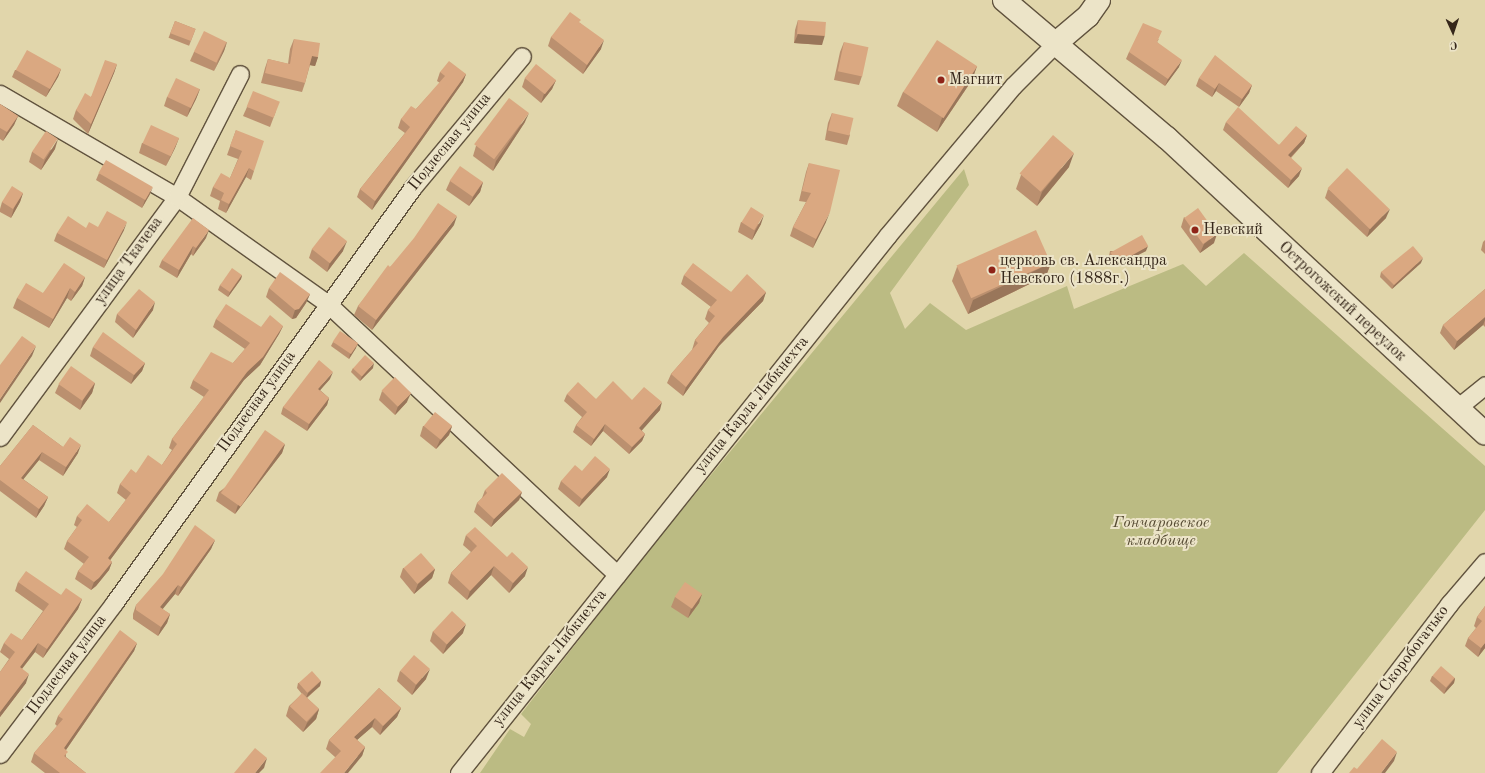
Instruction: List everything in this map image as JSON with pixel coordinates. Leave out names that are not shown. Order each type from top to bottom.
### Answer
[{"type":"main road","name":"Острогожский переулок","points":[[1004,0],[1166,138],[1485,434]]},
{"type":"main road","points":[[1055,44],[1088,16],[1099,0]]},
{"type":"street","name":"улица Карла Либкнехта","points":[[459,773],[888,235],[1013,86],[1055,44]]},
{"type":"street","name":"Подлесная улица","points":[[0,754],[114,603],[413,187],[522,56]]},
{"type":"street","name":"улица Ткачева","points":[[0,437],[177,196],[240,74]]},
{"type":"street","points":[[0,94],[177,196],[328,304],[618,574]]},
{"type":"street","points":[[1457,408],[1485,385]]},
{"type":"street","name":"улица Скоробогатько","points":[[1320,773],[1449,604],[1485,562]]},
{"type":"green space","name":"Гончаровское кладбище","points":[[964,169],[969,185],[890,293],[905,329],[930,303],[966,330],[1067,286],[1074,309],[1183,264],[1206,286],[1244,253],[1485,466],[1485,510],[1277,773],[480,773],[510,729],[524,737],[531,724],[521,714],[653,545]]},
{"type":"building","points":[[570,12],[581,20],[579,22],[604,40],[587,65],[551,37]]},
{"type":"building","points":[[798,20],[826,22],[825,36],[797,34]]},
{"type":"building","points":[[175,21],[196,29],[191,41],[170,33]]},
{"type":"building","points":[[1143,23],[1162,31],[1157,42],[1182,60],[1168,79],[1129,52]]},
{"type":"building","points":[[204,31],[226,42],[216,63],[194,52]]},
{"type":"building","points":[[294,39],[320,43],[318,57],[312,56],[305,83],[265,73],[268,59],[290,64]]},
{"type":"building","points":[[937,40],[977,66],[943,118],[903,92]]},
{"type":"building","points":[[844,42],[868,47],[862,77],[838,71]]},
{"type":"building","points":[[27,50],[61,69],[50,89],[16,70]]},
{"type":"building","points":[[1215,55],[1252,85],[1242,99],[1219,83],[1215,89],[1199,78]]},
{"type":"building","points":[[105,60],[117,64],[91,124],[76,110],[85,93],[91,97]]},
{"type":"building","points":[[449,61],[466,74],[375,201],[360,189],[410,127],[401,119],[411,106],[416,109],[445,76],[440,72]]},
{"type":"building","points":[[536,64],[556,80],[545,94],[525,78]]},
{"type":"building","points":[[176,78],[200,89],[191,108],[167,97]]},
{"type":"building","points":[[253,91],[280,102],[274,118],[247,107]]},
{"type":"building","points":[[509,98],[529,113],[494,159],[474,144]]},
{"type":"building","points":[[0,104],[18,116],[7,132],[0,128]]},
{"type":"building","points":[[1238,107],[1279,145],[1296,126],[1307,135],[1288,155],[1302,168],[1291,180],[1226,122]]},
{"type":"building","points":[[832,113],[853,118],[849,135],[828,131]]},
{"type":"building","points":[[151,125],[179,138],[171,156],[143,143]]},
{"type":"building","points":[[236,130],[264,141],[254,171],[249,168],[229,204],[221,200],[224,193],[213,187],[221,173],[230,178],[242,151],[230,146]]},
{"type":"building","points":[[46,131],[58,139],[44,160],[32,152]]},
{"type":"building","points":[[1053,135],[1074,153],[1041,192],[1020,173]]},
{"type":"building","points":[[106,160],[153,187],[145,200],[98,173]]},
{"type":"building","points":[[809,163],[840,170],[830,212],[816,239],[793,227],[811,193],[802,191]]},
{"type":"building","points":[[460,166],[483,182],[473,197],[450,181]]},
{"type":"building","points":[[1347,168],[1389,209],[1370,229],[1328,188]]},
{"type":"building","points":[[12,186],[23,193],[13,209],[2,202]]},
{"type":"building","points":[[438,203],[457,216],[376,320],[358,306],[388,265],[390,267],[414,238]]},
{"type":"building","points":[[751,207],[764,215],[754,230],[741,222]]},
{"type":"building","points":[[1198,208],[1217,234],[1203,244],[1184,218]]},
{"type":"building","points":[[107,211],[127,222],[107,260],[57,233],[68,216],[86,228],[89,222],[98,227]]},
{"type":"building","points":[[193,218],[209,230],[196,248],[193,246],[179,270],[162,260]]},
{"type":"building","points":[[329,227],[347,241],[330,263],[312,249]]},
{"type":"building","points":[[1036,230],[1051,263],[971,298],[957,265]]},
{"type":"building","points":[[1142,235],[1148,246],[1117,264],[1111,252]]},
{"type":"building","points":[[1413,246],[1423,258],[1394,285],[1381,272]]},
{"type":"building","points":[[64,263],[85,277],[75,292],[70,288],[53,319],[17,298],[26,283],[43,293]]},
{"type":"building","points":[[693,263],[731,292],[747,274],[766,292],[723,337],[686,387],[671,374],[698,343],[695,340],[715,316],[708,310],[717,300],[684,275]]},
{"type":"building","points":[[232,268],[242,275],[230,292],[220,285]]},
{"type":"building","points":[[280,272],[310,294],[299,309],[295,310],[269,288]]},
{"type":"building","points":[[139,289],[155,302],[136,330],[117,314]]},
{"type":"building","points":[[1485,289],[1485,317],[1457,341],[1443,325]]},
{"type":"building","points":[[226,304],[261,327],[270,315],[283,326],[263,357],[247,372],[108,558],[112,562],[94,582],[78,571],[89,557],[67,541],[82,520],[77,516],[87,504],[109,522],[131,493],[120,484],[131,469],[136,473],[148,455],[162,465],[177,444],[172,439],[209,390],[193,380],[211,352],[233,363],[250,343],[216,319]]},
{"type":"building","points":[[340,331],[358,343],[351,354],[333,342]]},
{"type":"building","points":[[103,332],[145,363],[134,375],[93,347]]},
{"type":"building","points":[[22,336],[36,346],[0,399],[0,365]]},
{"type":"building","points":[[365,355],[374,363],[362,376],[353,368]]},
{"type":"building","points":[[319,360],[333,372],[318,389],[329,398],[309,424],[283,407]]},
{"type":"building","points":[[71,366],[95,383],[82,401],[58,384]]},
{"type":"building","points":[[395,377],[411,393],[398,407],[382,390]]},
{"type":"building","points":[[613,381],[632,400],[644,387],[662,402],[639,428],[645,434],[632,447],[605,424],[594,439],[576,425],[587,412],[567,394],[578,382],[596,399]]},
{"type":"building","points":[[435,412],[452,426],[441,440],[424,426]]},
{"type":"building","points":[[33,425],[63,447],[70,437],[81,445],[66,467],[42,452],[21,478],[48,497],[39,509],[0,480],[0,466]]},
{"type":"building","points":[[265,430],[285,444],[240,507],[221,493]]},
{"type":"building","points":[[595,456],[610,469],[582,499],[561,481],[575,465],[582,471]]},
{"type":"building","points":[[502,473],[522,492],[494,519],[477,503],[487,493],[485,490]]},
{"type":"building","points":[[195,525],[215,540],[181,587],[178,585],[160,607],[170,614],[161,627],[136,610],[136,605],[163,574]]},
{"type":"building","points":[[475,527],[507,557],[512,552],[528,567],[513,583],[494,566],[470,591],[451,573],[477,546],[466,535]]},
{"type":"building","points":[[421,553],[435,569],[417,584],[404,568]]},
{"type":"building","points":[[26,571],[61,595],[66,588],[82,599],[47,649],[38,643],[20,667],[29,674],[0,712],[0,672],[15,652],[4,643],[11,633],[22,640],[49,604],[18,582]]},
{"type":"building","points":[[685,582],[702,594],[692,609],[675,597]]},
{"type":"building","points":[[1485,606],[1485,643],[1481,648],[1468,638],[1482,621],[1477,617]]},
{"type":"building","points":[[452,611],[466,624],[447,644],[433,631]]},
{"type":"building","points":[[120,630],[137,643],[64,748],[68,752],[64,756],[86,773],[60,773],[34,753],[63,719],[58,716]]},
{"type":"building","points":[[414,655],[430,669],[416,685],[400,671]]},
{"type":"building","points":[[1441,666],[1455,678],[1446,688],[1432,676]]},
{"type":"building","points":[[312,671],[321,681],[307,693],[299,683]]},
{"type":"building","points":[[379,688],[401,708],[383,726],[375,718],[354,737],[365,747],[344,773],[320,773],[341,751],[329,740]]},
{"type":"building","points":[[302,693],[319,709],[307,722],[290,706]]},
{"type":"building","points":[[1382,739],[1397,752],[1381,773],[1349,773],[1354,767],[1357,769]]},
{"type":"building","points":[[255,748],[267,758],[255,773],[234,773]]},
{"type":"place","name":"Магнит","points":[[941,80]]},
{"type":"place","name":"Невский","points":[[1195,230]]},
{"type":"place","name":"церковь св. Александра Невского (1888г.)","points":[[992,270]]}]
